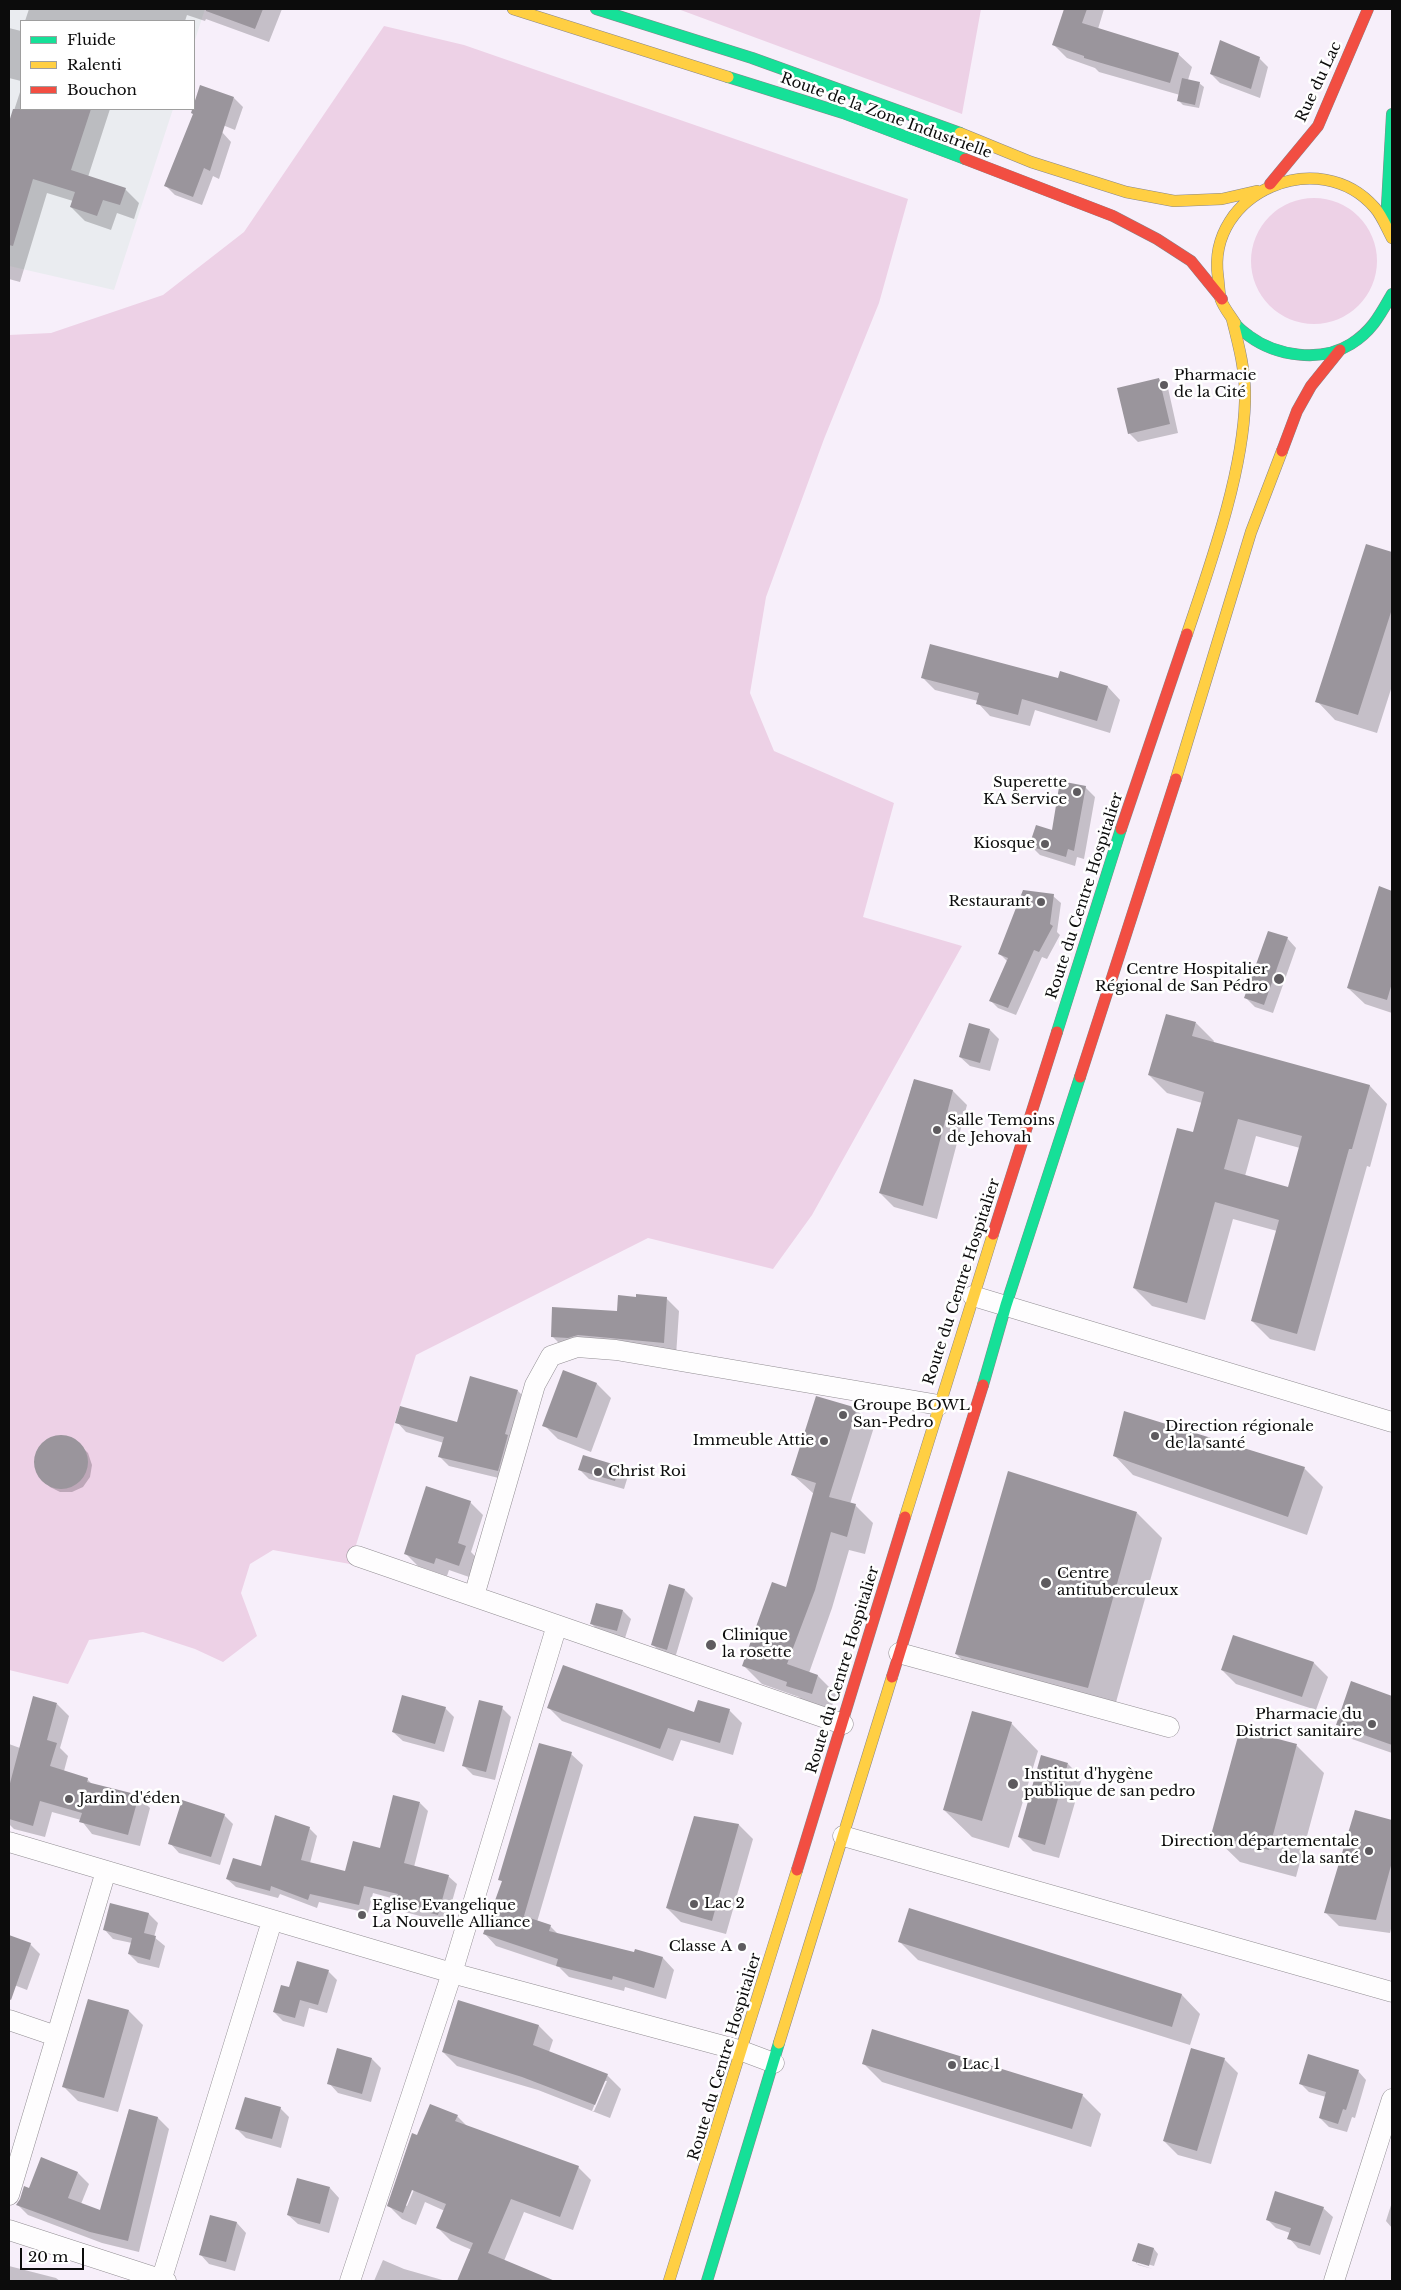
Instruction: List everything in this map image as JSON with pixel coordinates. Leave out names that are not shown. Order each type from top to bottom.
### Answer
[{"type":"street","name":"Route de la Zone Industrielle","points":[[513,9],[843,113],[1113,216],[1157,239],[1191,261],[1222,300]]},
{"type":"street","name":"Route de la Zone Industrielle","points":[[596,9],[752,58],[969,136],[1031,162],[1126,192],[1174,201],[1222,199],[1257,192]]},
{"type":"street","name":"Rue du Lac","points":[[1270,184],[1318,126],[1368,9]]},
{"type":"street","points":[[1386,224],[1392,114]]},
{"type":"street","points":[[1383,332],[1360,339],[1340,350],[1305,357],[1274,351],[1247,335],[1232,318],[1222,300],[1217,283],[1218,248],[1232,216],[1244,202],[1270,184],[1300,177],[1334,181],[1364,197],[1376,209],[1386,224],[1392,238]]},
{"type":"street","points":[[1360,339],[1382,316],[1392,294]]},
{"type":"street","name":"Route du Centre Hospitalier","points":[[669,2281],[843,1724],[939,1405],[1113,856],[1193,616],[1226,509],[1243,432],[1245,400],[1243,365],[1232,318]]},
{"type":"street","points":[[707,2281],[899,1654],[959,1465],[1006,1305],[1168,805],[1251,532],[1297,411],[1311,386],[1340,350]]},
{"type":"street","points":[[974,1296],[1392,1422]]},
{"type":"street","points":[[474,1596],[535,1385],[551,1356],[577,1347],[616,1350],[939,1405]]},
{"type":"street","points":[[357,1556],[843,1724]]},
{"type":"street","points":[[350,2281],[452,1973],[557,1625]]},
{"type":"street","points":[[899,1654],[1169,1727]]},
{"type":"street","points":[[843,1836],[1392,1992]]},
{"type":"street","points":[[9,1842],[452,1973],[742,2051],[774,2063]]},
{"type":"street","points":[[9,2194],[106,1870]]},
{"type":"street","points":[[9,2230],[163,2281],[272,1921]]},
{"type":"street","points":[[9,2020],[56,2036]]},
{"type":"street","points":[[1334,2281],[1392,2099]]},
{"type":"shaded area","points":[[9,9],[205,9],[195,40],[195,20],[20,20],[20,110],[173,110],[114,290],[9,266]]},
{"type":"shaded area","points":[[678,9],[981,9],[962,114]]},
{"type":"shaded area","points":[[384,26],[464,45],[908,199],[879,303],[824,439],[766,597],[750,693],[774,751],[894,803],[863,917],[962,946],[812,1215],[773,1269],[648,1238],[416,1355],[350,1564],[273,1550],[250,1564],[241,1593],[257,1636],[223,1662],[195,1649],[143,1632],[89,1640],[68,1684],[9,1670],[9,335],[51,333],[163,295],[244,232]]},
{"type":"shaded area","points":[[1314,198],[1338,203],[1349,208],[1359,216],[1367,226],[1372,237],[1377,261],[1372,285],[1367,296],[1359,306],[1349,314],[1338,319],[1314,324],[1290,319],[1279,314],[1269,306],[1261,296],[1256,285],[1251,261],[1256,237],[1261,226],[1269,216],[1279,208],[1290,203]]},
{"type":"building","points":[[206,9],[263,9],[255,29],[206,11]]},
{"type":"building","points":[[1064,9],[1087,9],[1082,23],[1179,53],[1170,83],[1084,58],[1084,56],[1052,45]]},
{"type":"building","points":[[1220,40],[1260,57],[1251,89],[1210,74]]},
{"type":"building","points":[[1182,78],[1200,82],[1195,105],[1177,101]]},
{"type":"building","points":[[200,85],[234,97],[210,171],[204,168],[193,197],[164,186],[193,114],[191,113],[192,110],[195,110],[195,101]]},
{"type":"building","points":[[13,109],[91,110],[71,170],[126,188],[120,205],[103,200],[97,216],[70,207],[75,192],[33,179],[13,246],[9,245],[9,122]]},
{"type":"building","points":[[1159,378],[1170,424],[1128,434],[1117,388]]},
{"type":"building","points":[[1366,544],[1392,552],[1392,609],[1358,715],[1315,702]]},
{"type":"building","points":[[930,644],[1058,678],[1060,671],[1108,686],[1097,721],[1022,699],[1018,715],[976,704],[979,693],[921,678]]},
{"type":"building","points":[[1060,781],[1086,786],[1074,851],[1068,849],[1066,857],[1029,846],[1036,825],[1052,830]]},
{"type":"building","points":[[1379,886],[1392,891],[1392,983],[1387,1000],[1347,988]]},
{"type":"building","points":[[1023,890],[1054,894],[1050,924],[1053,926],[1039,952],[1034,950],[1008,1008],[989,1001],[1008,958],[998,954]]},
{"type":"building","points":[[1268,931],[1288,937],[1264,1005],[1244,998]]},
{"type":"building","points":[[1166,1014],[1196,1022],[1192,1036],[1370,1085],[1352,1149],[1349,1149],[1297,1334],[1251,1321],[1279,1220],[1215,1202],[1187,1303],[1133,1288],[1177,1128],[1193,1132],[1204,1092],[1148,1075]],"holes":[[[1238,1119],[1302,1136],[1288,1187],[1224,1169]]]},
{"type":"building","points":[[969,1023],[990,1029],[980,1063],[959,1057]]},
{"type":"building","points":[[914,1079],[953,1090],[923,1206],[879,1193]]},
{"type":"building","points":[[636,1294],[667,1297],[664,1343],[578,1335],[568,1338],[551,1337],[552,1307],[617,1311],[618,1295],[636,1297]]},
{"type":"building","points":[[563,1370],[597,1383],[577,1438],[542,1426]]},
{"type":"building","points":[[470,1376],[518,1390],[505,1434],[508,1435],[498,1471],[438,1457],[444,1437],[395,1423],[400,1406],[457,1422]]},
{"type":"building","points":[[816,1396],[857,1408],[829,1497],[856,1504],[847,1537],[831,1532],[815,1590],[787,1664],[818,1675],[812,1694],[786,1686],[787,1682],[742,1666],[772,1582],[786,1587],[816,1483],[791,1475]]},
{"type":"building","points":[[1124,1411],[1305,1467],[1288,1517],[1113,1456]]},
{"type":"building","points":[[61,1435],[80,1443],[88,1462],[80,1481],[61,1489],[42,1481],[34,1462],[42,1443]]},
{"type":"building","points":[[583,1455],[619,1466],[615,1481],[578,1470]]},
{"type":"building","name":"Centre antituberculeux","points":[[1008,1471],[1137,1512],[1088,1688],[955,1654]]},
{"type":"building","points":[[426,1486],[471,1501],[458,1543],[466,1546],[459,1566],[436,1558],[434,1564],[404,1554]]},
{"type":"building","points":[[669,1584],[685,1589],[667,1650],[651,1645]]},
{"type":"building","points":[[596,1603],[623,1610],[617,1631],[590,1624]]},
{"type":"building","points":[[1233,1635],[1314,1662],[1302,1697],[1221,1670]]},
{"type":"building","points":[[563,1665],[694,1712],[698,1700],[730,1709],[720,1743],[668,1728],[660,1749],[547,1708]]},
{"type":"building","points":[[1351,1681],[1392,1696],[1392,1745],[1336,1725]]},
{"type":"building","points":[[402,1695],[446,1707],[435,1744],[392,1732]]},
{"type":"building","points":[[33,1696],[57,1703],[47,1740],[57,1743],[50,1766],[88,1778],[87,1782],[139,1795],[128,1835],[79,1822],[82,1813],[40,1801],[33,1826],[9,1819],[9,1787]]},
{"type":"building","points":[[479,1700],[503,1706],[486,1772],[462,1766]]},
{"type":"building","name":"Institut d'hygène publique de san pedro","points":[[972,1711],[1012,1722],[982,1821],[943,1810]]},
{"type":"building","points":[[1240,1729],[1297,1744],[1269,1850],[1211,1835]]},
{"type":"building","points":[[539,1743],[572,1752],[524,1916],[551,1925],[549,1931],[634,1952],[635,1949],[663,1957],[654,1988],[613,1976],[612,1980],[556,1966],[558,1959],[483,1934],[502,1881],[498,1880]]},
{"type":"building","points":[[1041,1755],[1068,1763],[1045,1845],[1018,1837]]},
{"type":"building","points":[[393,1795],[420,1802],[404,1863],[449,1875],[438,1915],[396,1904],[398,1894],[364,1886],[359,1905],[310,1894],[308,1900],[271,1886],[270,1891],[226,1879],[233,1858],[261,1866],[275,1815],[310,1827],[301,1860],[345,1871],[353,1841],[380,1848]]},
{"type":"building","points":[[182,1800],[225,1814],[211,1857],[168,1844]]},
{"type":"building","points":[[1355,1810],[1392,1820],[1392,1862],[1376,1920],[1324,1913]]},
{"type":"building","points":[[694,1816],[739,1824],[712,1921],[666,1908]]},
{"type":"building","points":[[110,1903],[149,1913],[144,1933],[156,1936],[150,1960],[128,1954],[132,1938],[103,1930]]},
{"type":"building","points":[[909,1908],[1182,1994],[1172,2027],[898,1942]]},
{"type":"building","points":[[9,1935],[31,1943],[11,2000],[9,1999]]},
{"type":"building","points":[[297,1961],[329,1970],[318,2005],[300,2000],[295,2018],[273,2012],[281,1985],[289,1987]]},
{"type":"building","points":[[88,1999],[129,2010],[104,2098],[62,2087]]},
{"type":"building","points":[[458,2000],[539,2025],[533,2045],[608,2074],[595,2105],[522,2077],[442,2052]]},
{"type":"building","points":[[872,2029],[1083,2094],[1072,2129],[862,2064]]},
{"type":"building","points":[[337,2048],[372,2058],[362,2094],[327,2084]]},
{"type":"building","points":[[1191,2048],[1225,2058],[1197,2151],[1163,2141]]},
{"type":"building","points":[[1308,2054],[1359,2070],[1346,2110],[1343,2109],[1338,2124],[1319,2118],[1326,2092],[1299,2084]]},
{"type":"building","points":[[245,2097],[281,2107],[272,2139],[235,2129]]},
{"type":"building","points":[[430,2104],[458,2115],[455,2121],[579,2166],[560,2217],[511,2199],[488,2253],[555,2281],[457,2281],[473,2243],[436,2228],[446,2204],[412,2190],[403,2213],[387,2206],[412,2133],[417,2135]]},
{"type":"building","points":[[129,2109],[158,2117],[128,2241],[90,2232],[16,2205],[24,2186],[29,2188],[41,2157],[78,2172],[68,2198],[100,2210]]},
{"type":"building","points":[[297,2178],[330,2187],[320,2224],[287,2215]]},
{"type":"building","points":[[1275,2191],[1324,2207],[1310,2246],[1287,2239],[1291,2228],[1266,2220]]},
{"type":"building","points":[[210,2215],[237,2222],[226,2262],[199,2255]]},
{"type":"building","points":[[1138,2243],[1154,2248],[1149,2266],[1132,2261]]},
{"type":"traffic: fast","points":[[596,9],[752,58],[960,133]]},
{"type":"traffic: fast","points":[[728,77],[843,113],[965,159]]},
{"type":"traffic: fast","points":[[1386,223],[1392,114]]},
{"type":"traffic: fast","points":[[1235,323],[1249,336],[1272,348],[1299,355],[1326,354],[1351,344],[1365,334],[1379,316],[1392,294]]},
{"type":"traffic: fast","points":[[1057,1032],[1121,829]]},
{"type":"traffic: fast","points":[[983,1385],[1006,1305],[1080,1077]]},
{"type":"traffic: fast","points":[[707,2281],[779,2043]]},
{"type":"traffic: slow","points":[[513,9],[728,77]]},
{"type":"traffic: slow","points":[[960,133],[1031,162],[1126,192],[1174,201],[1222,199],[1257,191]]},
{"type":"traffic: slow","points":[[1235,323],[1220,297],[1218,277],[1219,247],[1230,221],[1248,201],[1271,187],[1298,179],[1326,180],[1352,189],[1375,208],[1392,238]]},
{"type":"traffic: slow","points":[[1187,634],[1224,519],[1232,489],[1243,429],[1244,380],[1232,319]]},
{"type":"traffic: slow","points":[[1176,779],[1251,532],[1282,451]]},
{"type":"traffic: slow","points":[[905,1517],[993,1234]]},
{"type":"traffic: slow","points":[[779,2043],[892,1677]]},
{"type":"traffic: slow","points":[[669,2281],[797,1870]]},
{"type":"traffic: jam","points":[[1270,184],[1318,126],[1368,9]]},
{"type":"traffic: jam","points":[[965,159],[1113,216],[1157,239],[1191,261],[1222,299]]},
{"type":"traffic: jam","points":[[1282,451],[1297,411],[1311,386],[1340,350]]},
{"type":"traffic: jam","points":[[1121,829],[1187,634]]},
{"type":"traffic: jam","points":[[1080,1077],[1176,779]]},
{"type":"traffic: jam","points":[[993,1234],[1057,1032]]},
{"type":"traffic: jam","points":[[892,1677],[983,1385]]},
{"type":"traffic: jam","points":[[797,1870],[905,1517]]},
{"type":"place","name":"Pharmacie de la Cité","points":[[1164,385]]},
{"type":"place","name":"Superette KA Service","points":[[1077,792]]},
{"type":"place","name":"Kiosque","points":[[1045,844]]},
{"type":"place","name":"Restaurant","points":[[1041,902]]},
{"type":"place","name":"Centre Hospitalier Régional de San Pédro","points":[[1279,979]]},
{"type":"place","name":"Salle Temoins de Jehovah","points":[[937,1130]]},
{"type":"place","name":"Groupe BOWL San-Pedro","points":[[843,1415]]},
{"type":"place","name":"Direction régionale de la santé","points":[[1155,1436]]},
{"type":"place","name":"Immeuble Attie","points":[[824,1441]]},
{"type":"place","name":"Christ Roi","points":[[598,1472]]},
{"type":"place","name":"Centre antituberculeux","points":[[1046,1583]]},
{"type":"place","name":"Clinique la rosette","points":[[711,1645]]},
{"type":"place","name":"Pharmacie du District sanitaire","points":[[1372,1724]]},
{"type":"place","name":"Institut d'hygène publique de san pedro","points":[[1013,1784]]},
{"type":"place","name":"Jardin d'éden","points":[[69,1799]]},
{"type":"place","name":"Direction départementale de la santé","points":[[1369,1851]]},
{"type":"place","name":"Lac 2","points":[[694,1904]]},
{"type":"place","name":"Eglise Evangelique La Nouvelle Alliance","points":[[362,1915]]},
{"type":"place","name":"Classe A","points":[[742,1947]]},
{"type":"place","name":"Lac 1","points":[[952,2065]]}]
